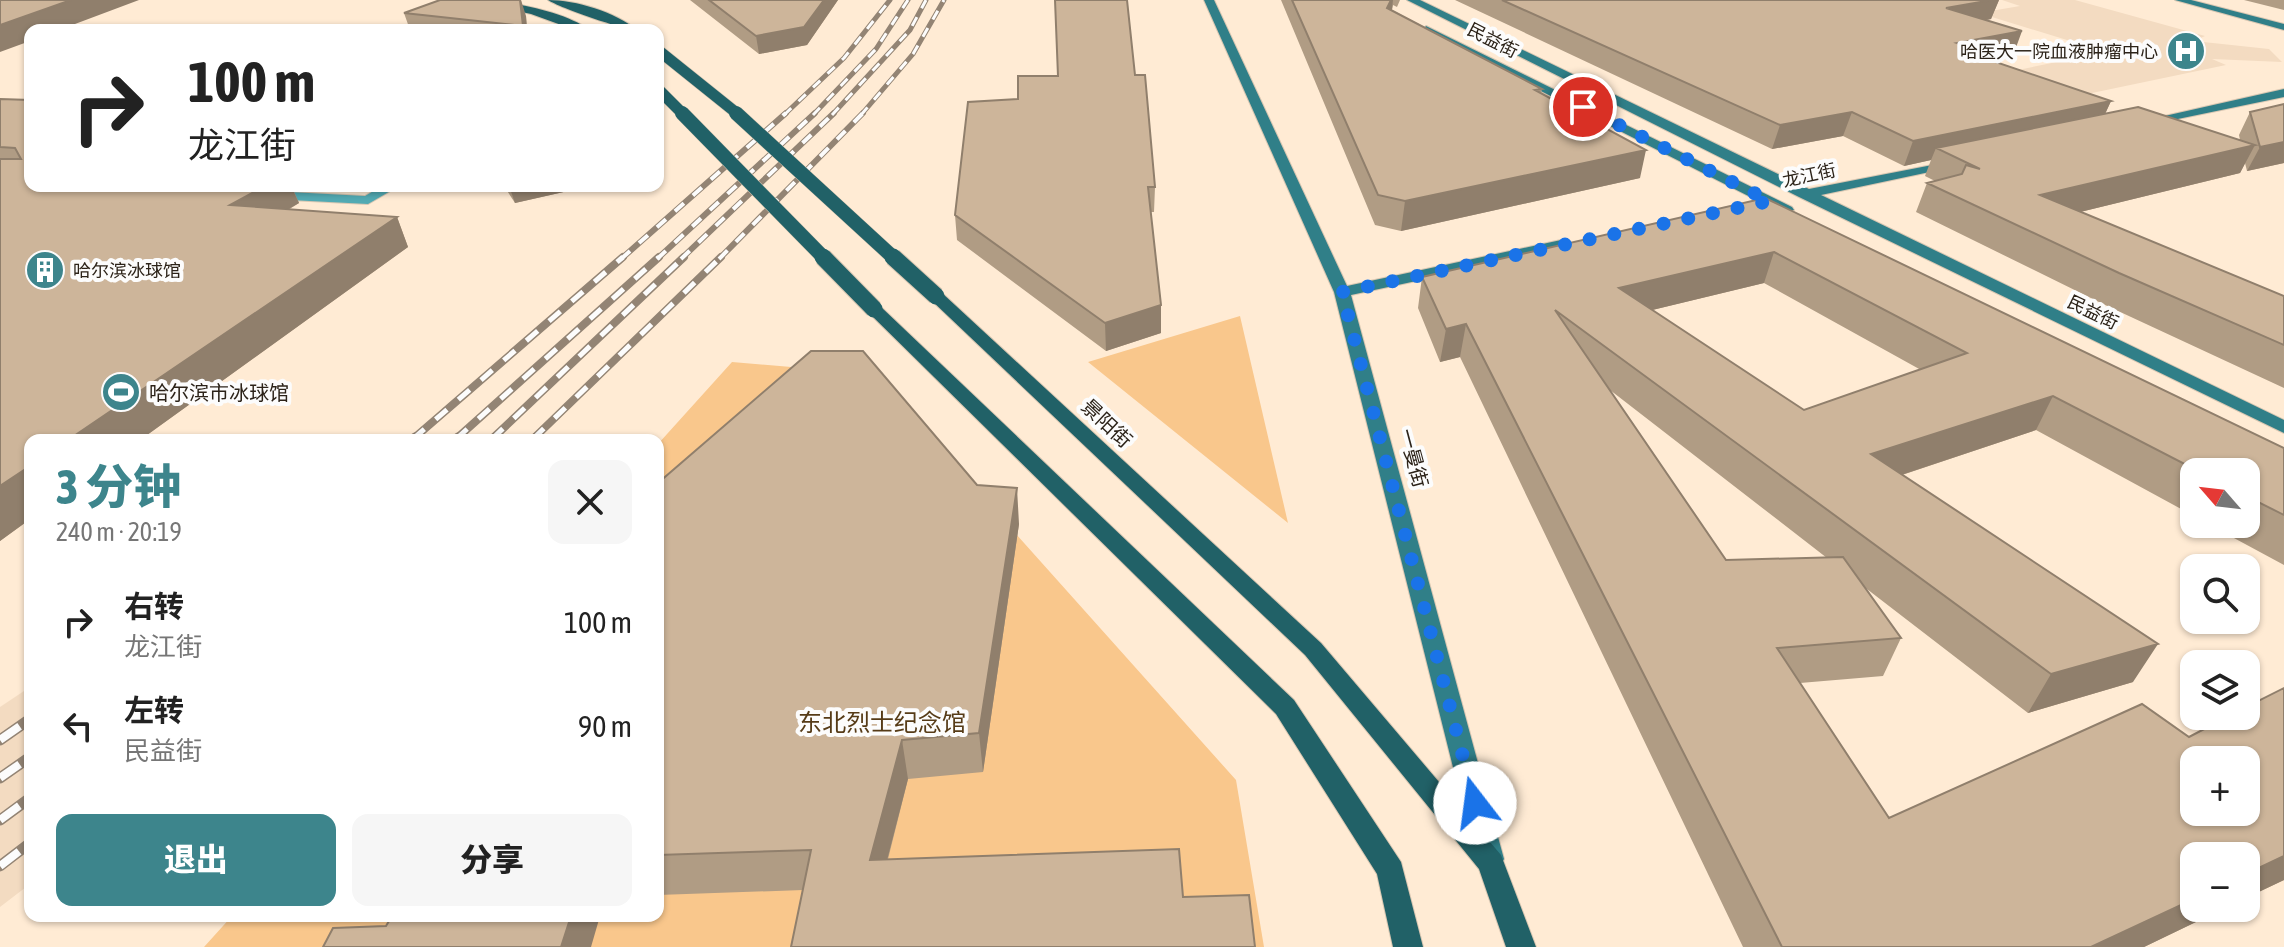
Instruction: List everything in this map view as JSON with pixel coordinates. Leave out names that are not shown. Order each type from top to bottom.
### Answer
[{"type":"main road","points":[[472,0],[533,11],[569,24]]},
{"type":"main road","points":[[553,0],[622,24]]},
{"type":"main road","name":"一曼街","points":[[1209,0],[1342,292],[1491,863],[1521,947]]},
{"type":"main road","name":"民益街","points":[[1412,0],[2284,427]]},
{"type":"main road","points":[[2180,0],[2284,27]]},
{"type":"main road","name":"民益街","points":[[1410,21],[1798,216]]},
{"type":"main road","name":"景阳街","points":[[664,55],[712,91],[936,296],[1313,649],[1491,863]]},
{"type":"main road","points":[[2130,125],[2284,93]]},
{"type":"main road","points":[[664,95],[874,309],[1285,707],[1391,871],[1408,947]]},
{"type":"main road","name":"龙江街","points":[[1739,208],[1975,158]]},
{"type":"main road","points":[[1342,292],[1571,243]]},
{"type":"street","points":[[262,195],[368,200],[382,192]]},
{"type":"shaded area","name":"哈医大一院血液肿瘤中心","points":[[2002,0],[2075,0],[2205,36],[2194,41],[2269,49],[2282,62],[2212,59],[2226,65],[2068,98],[1998,74],[2106,52],[1979,13],[2020,6]]},
{"type":"shaded area","points":[[24,691],[24,889],[0,907],[0,707]]},
{"type":"green space","points":[[1240,316],[1288,523],[1088,362]]},
{"type":"green space","name":"东北烈士纪念馆","points":[[732,362],[873,374],[1236,780],[1264,947],[204,947],[227,922],[664,922],[664,437]]},
{"type":"building","points":[[0,0],[71,0],[0,25]]},
{"type":"building","points":[[440,0],[520,0],[523,24],[505,24],[404,13]]},
{"type":"building","points":[[709,0],[824,0],[804,27],[756,36]]},
{"type":"building","points":[[1055,0],[1127,0],[1135,75],[1145,75],[1155,187],[1148,187],[1161,305],[1105,323],[955,215],[968,102],[1018,99],[1018,76],[1058,76]]},
{"type":"building","points":[[1292,0],[1391,0],[1387,8],[1542,89],[1535,90],[1646,150],[1405,201],[1378,195]]},
{"type":"building","points":[[1502,0],[1992,0],[1946,8],[2022,31],[1957,43],[1983,52],[1972,54],[2111,101],[1913,141],[1852,112],[1780,125]]},
{"type":"building","name":"哈尔滨市冰球馆","points":[[0,99],[24,100],[24,192],[254,192],[230,205],[397,217],[77,434],[24,434],[24,470],[0,486],[0,159],[21,159],[15,148],[0,147]]},
{"type":"building","points":[[2284,104],[2284,142],[2260,147],[2250,112]]},
{"type":"building","points":[[2138,107],[2255,145],[2040,195],[2284,296],[2284,345],[2119,273],[1927,183],[1962,174],[1966,165],[1980,169],[1936,148]]},
{"type":"building","points":[[1765,198],[2284,448],[2284,515],[2260,503],[2260,458],[2180,458],[2180,462],[2053,396],[1871,454],[2158,644],[2051,674],[1555,310],[1726,560],[1843,557],[1901,638],[1777,648],[1889,818],[2142,704],[2189,737],[2202,730],[2260,730],[2260,700],[2284,688],[2284,856],[2260,867],[2260,842],[2180,842],[2180,906],[2091,947],[1782,947],[1466,324],[1446,329],[1422,277]],"holes":[[[1774,252],[1967,353],[1804,410],[1619,288]]]},
{"type":"building","name":"东北烈士纪念馆","points":[[811,351],[863,351],[977,485],[1017,488],[979,733],[902,740],[870,860],[1179,849],[1183,897],[1249,895],[1255,947],[791,947],[811,850],[664,855],[664,478]]},
{"type":"building","points":[[388,922],[569,922],[561,947],[323,947],[333,928],[386,926]]},
{"type":"railway","points":[[784,115],[844,58],[890,0]]},
{"type":"railway","points":[[814,114],[876,49],[908,0]]},
{"type":"railway","points":[[833,114],[910,30],[926,0]]},
{"type":"railway","points":[[861,115],[913,54],[944,0]]},
{"type":"railway","points":[[621,259],[786,113]]},
{"type":"railway","points":[[720,258],[863,113]]},
{"type":"railway","points":[[657,259],[814,114]]},
{"type":"railway","points":[[681,259],[833,114]]},
{"type":"railway","points":[[419,434],[623,257]]},
{"type":"railway","points":[[462,434],[659,257]]},
{"type":"railway","points":[[497,434],[684,257]]},
{"type":"railway","points":[[538,434],[720,258]]},
{"type":"railway","points":[[0,740],[24,723]]},
{"type":"railway","points":[[0,778],[24,761]]},
{"type":"railway","points":[[0,820],[24,802]]},
{"type":"railway","points":[[0,866],[24,848]]},
{"type":"place","name":"哈医大一院血液肿瘤中心","points":[[2186,51]]},
{"type":"place","name":"哈尔滨冰球馆","points":[[45,270]]},
{"type":"place","name":"哈尔滨市冰球馆","points":[[121,392]]},
{"type":"route","points":[[1475,803],[1342,292],[1770,201],[1583,107]]}]
